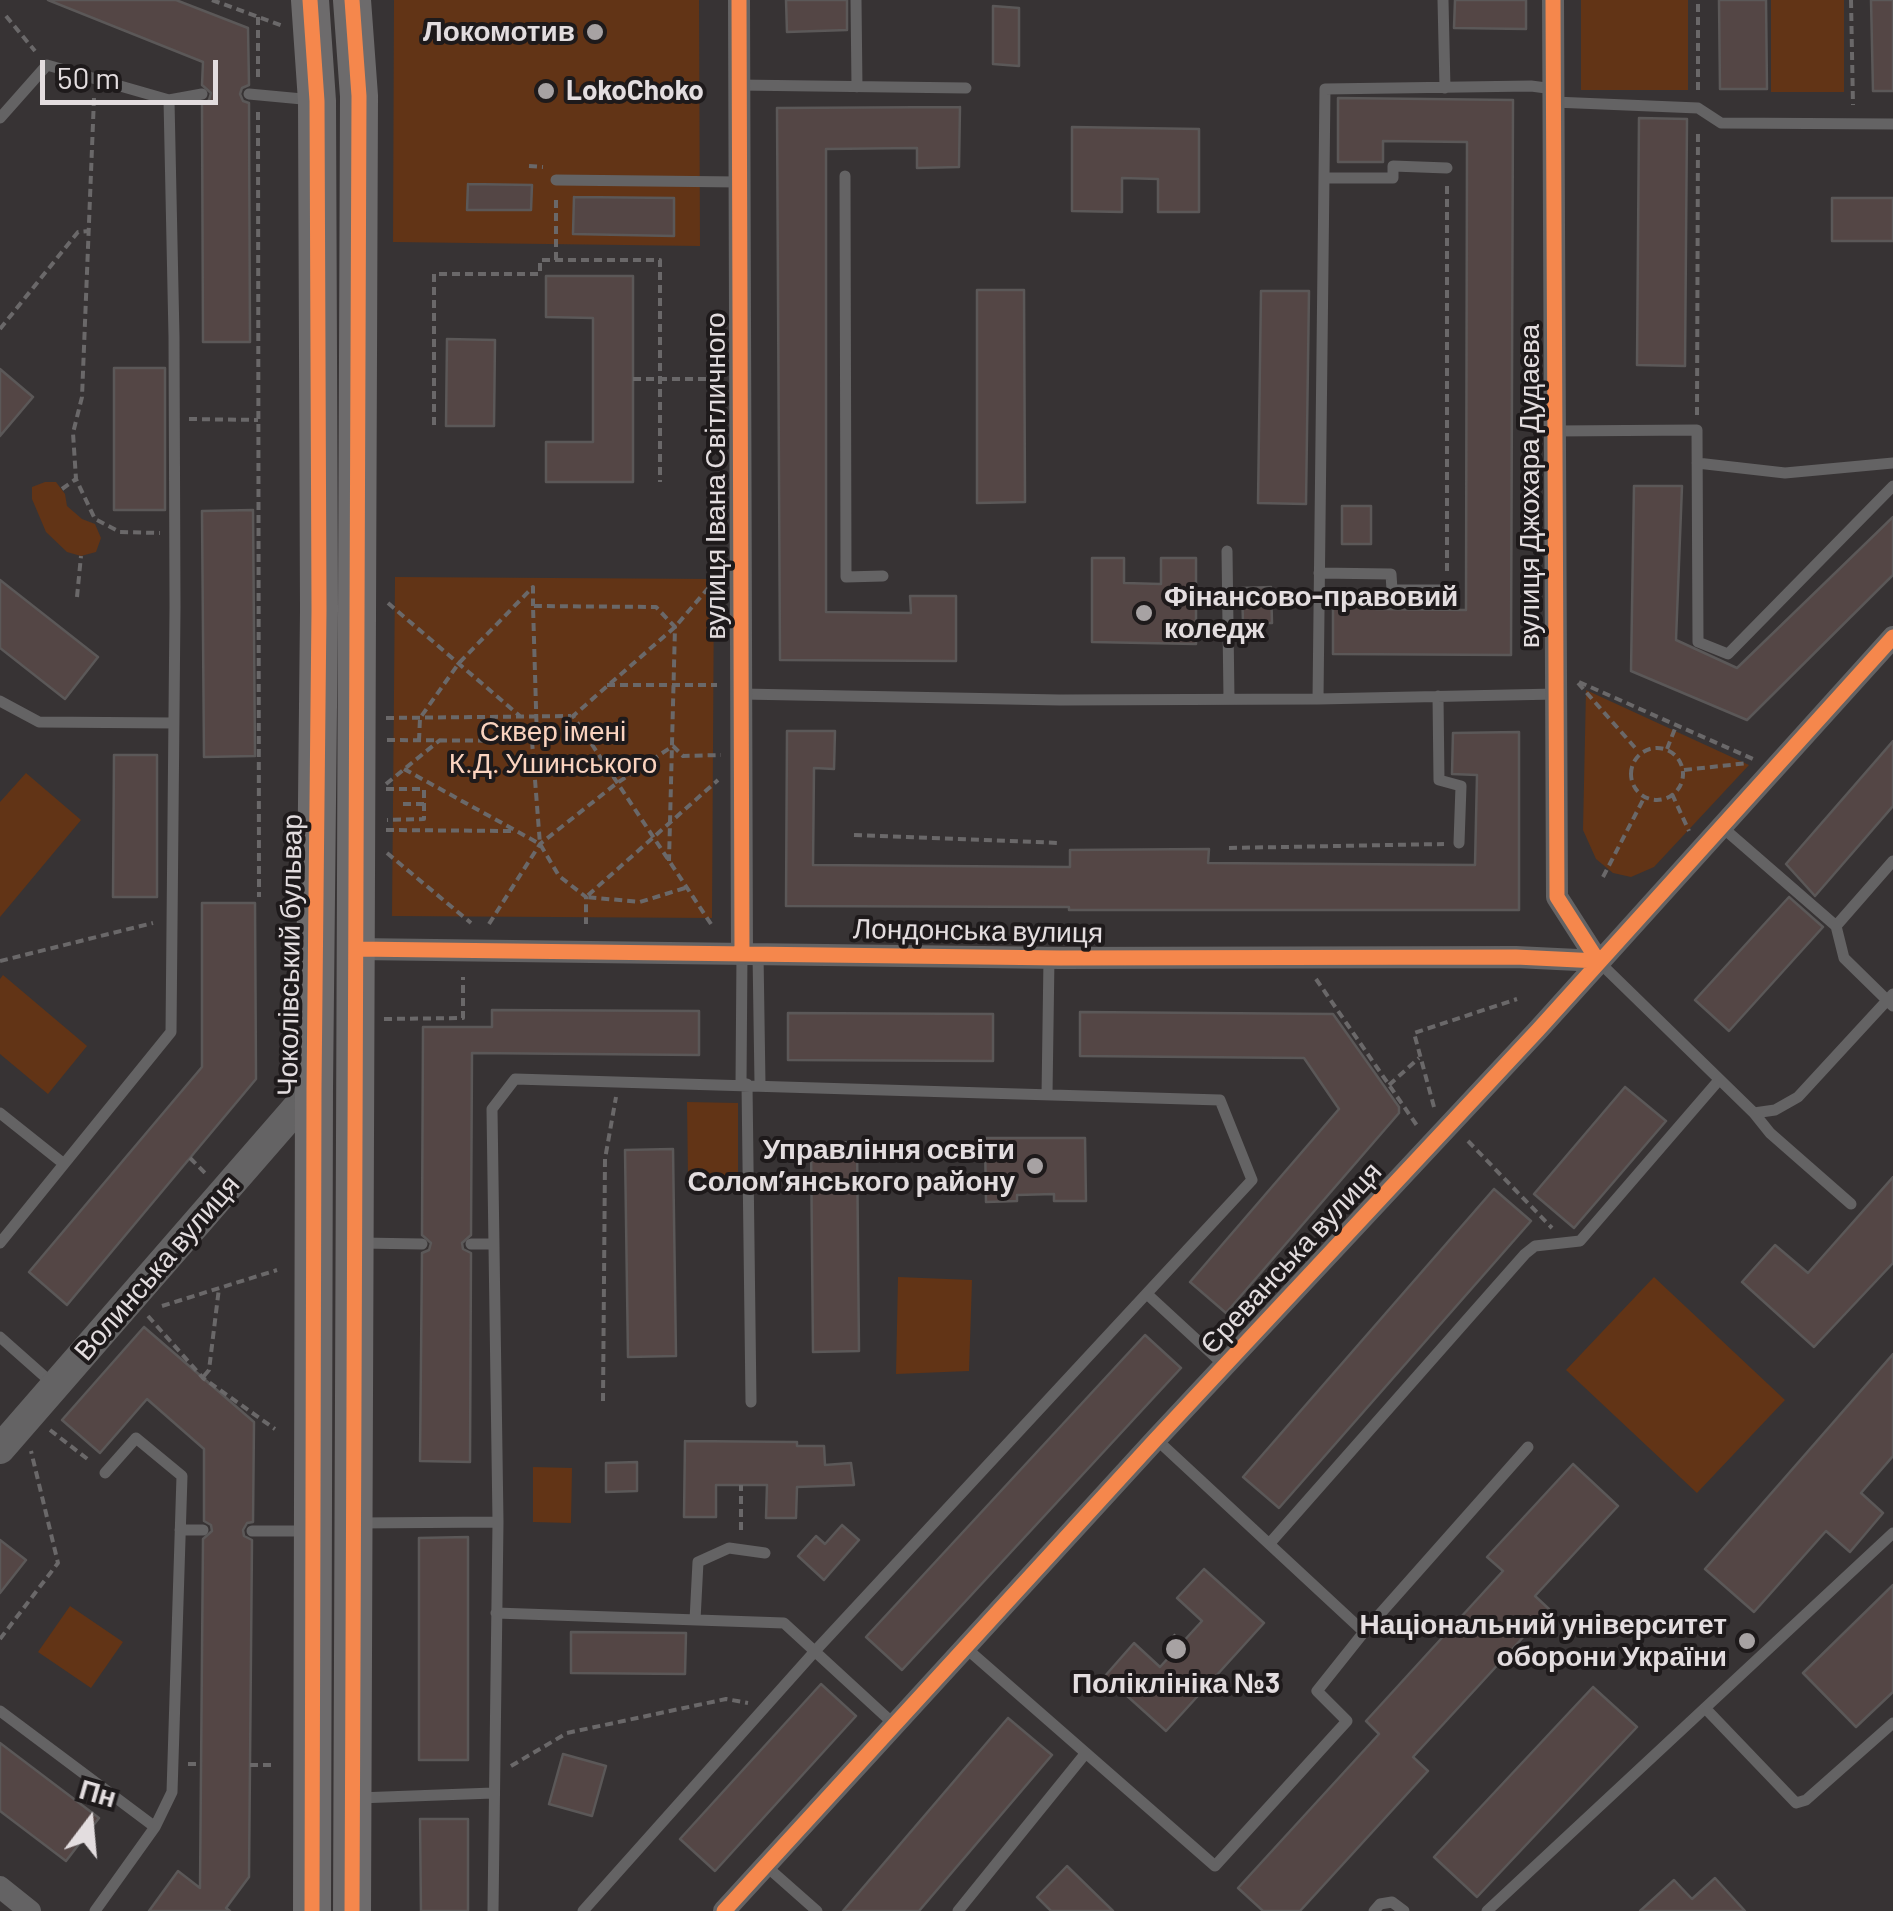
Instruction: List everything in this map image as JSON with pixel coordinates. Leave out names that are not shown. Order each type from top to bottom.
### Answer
[{"type":"main road","points":[[352,0],[360,96],[352,1911]]},
{"type":"main road","name":"Чоколівський бульвар","points":[[299,14],[317,101],[319,610],[312,1911]]},
{"type":"street","name":"вулиця Івана Світличного","points":[[738,0],[739,182],[732,380],[734,689],[750,952]]},
{"type":"street","name":"вулиця Джохара Дудаєва","points":[[1554,0],[1557,897],[1598,961]]},
{"type":"street","name":"Єреванська вулиця","points":[[724,1911],[1224,1365],[1532,1036],[1893,638]]},
{"type":"street","name":"Лондонська вулиця","points":[[356,949],[1050,958],[1516,957],[1598,961]]},
{"type":"street","name":"Волинська вулиця","points":[[15,1447],[54,1386],[314,1088]]},
{"type":"street","points":[[0,1887],[30,1911]]},
{"type":"lane","points":[[856,0],[858,86]]},
{"type":"lane","points":[[1443,0],[1446,88]]},
{"type":"lane","points":[[0,118],[47,66],[169,100],[202,94]]},
{"type":"lane","points":[[738,85],[966,88]]},
{"type":"lane","points":[[1318,699],[1325,88],[1531,86],[1554,96],[1698,108],[1721,123],[1893,124]]},
{"type":"lane","points":[[253,94],[317,101]]},
{"type":"lane","points":[[0,1243],[171,1032],[175,534],[169,100]]},
{"type":"lane","points":[[1324,178],[1393,178],[1393,166],[1447,168]]},
{"type":"lane","points":[[845,176],[846,577],[883,576]]},
{"type":"lane","points":[[556,180],[739,182]]},
{"type":"lane","points":[[1555,432],[1697,430],[1698,642],[1728,654],[1893,486]]},
{"type":"lane","points":[[1697,463],[1785,473],[1893,462]]},
{"type":"lane","points":[[1227,551],[1229,699]]},
{"type":"lane","points":[[1319,573],[1391,574],[1392,590],[1447,590]]},
{"type":"lane","points":[[734,689],[1229,699],[1556,694]]},
{"type":"lane","points":[[1438,696],[1440,780],[1461,786],[1459,844]]},
{"type":"lane","points":[[0,701],[38,722],[173,723]]},
{"type":"lane","points":[[1722,827],[1836,926],[1844,958],[1891,1000],[1798,1097],[1775,1110],[1754,1114]]},
{"type":"lane","points":[[1836,926],[1893,860]]},
{"type":"lane","points":[[749,1084],[750,952]]},
{"type":"lane","points":[[750,952],[751,1402]]},
{"type":"lane","points":[[1048,1094],[1050,958]]},
{"type":"lane","points":[[1598,961],[1770,1133],[1850,1204]]},
{"type":"lane","points":[[493,1911],[498,1522],[492,1109],[515,1079],[1220,1100],[1252,1180],[816,1650],[583,1911]]},
{"type":"lane","points":[[1270,1543],[1525,1254],[1535,1246],[1580,1241],[1720,1080]]},
{"type":"lane","points":[[0,1113],[64,1164]]},
{"type":"lane","points":[[355,1243],[422,1244]]},
{"type":"lane","points":[[471,1244],[494,1244]]},
{"type":"lane","points":[[1147,1294],[1224,1365]]},
{"type":"lane","points":[[0,1338],[54,1386]]},
{"type":"lane","points":[[94,1911],[155,1827],[172,1792],[182,1476],[136,1438],[104,1472]]},
{"type":"lane","points":[[1156,1439],[1364,1632]]},
{"type":"lane","points":[[967,1649],[1215,1866],[1346,1721],[1317,1690],[1528,1447]]},
{"type":"lane","points":[[354,1524],[498,1522]]},
{"type":"lane","points":[[180,1530],[204,1530]]},
{"type":"lane","points":[[252,1531],[313,1531]]},
{"type":"lane","points":[[1487,1911],[1893,1533]]},
{"type":"lane","points":[[695,1620],[698,1562],[729,1548],[765,1553]]},
{"type":"lane","points":[[496,1613],[784,1622],[896,1726]]},
{"type":"lane","points":[[1705,1708],[1796,1803],[1806,1800],[1893,1723]]},
{"type":"lane","points":[[0,1711],[155,1827]]},
{"type":"lane","points":[[958,1911],[1085,1754]]},
{"type":"lane","points":[[352,1798],[493,1793]]},
{"type":"lane","points":[[766,1866],[817,1911]]},
{"type":"lane","points":[[1374,1911],[1380,1904],[1392,1902],[1404,1911]]},
{"type":"path","points":[[212,0],[258,17],[299,14]]},
{"type":"path","points":[[1697,430],[1698,0]]},
{"type":"path","points":[[1851,0],[1854,124]]},
{"type":"path","points":[[6,16],[47,66]]},
{"type":"path","points":[[258,17],[253,94],[259,897]]},
{"type":"path","points":[[95,79],[82,397],[72,433],[76,479],[94,521],[120,532],[175,534]]},
{"type":"path","points":[[529,166],[546,167]]},
{"type":"path","points":[[1447,168],[1447,590]]},
{"type":"path","points":[[556,212],[556,260]]},
{"type":"path","points":[[0,329],[78,232],[89,231]]},
{"type":"path","points":[[434,424],[434,274],[540,274],[540,260],[660,260],[660,482]]},
{"type":"path","points":[[633,379],[732,380]]},
{"type":"path","points":[[174,419],[258,420]]},
{"type":"path","points":[[62,489],[76,479]]},
{"type":"path","points":[[77,597],[81,556]]},
{"type":"path","points":[[386,718],[573,716],[675,626],[725,568]]},
{"type":"path","points":[[386,740],[537,741],[532,587],[459,663],[420,718],[420,740]]},
{"type":"path","points":[[385,600],[523,718]]},
{"type":"path","points":[[533,606],[656,608],[675,626],[670,861]]},
{"type":"path","points":[[1640,753],[1575,680],[1758,762],[1684,770]]},
{"type":"path","points":[[606,685],[734,689]]},
{"type":"path","points":[[573,716],[711,924]]},
{"type":"path","points":[[1667,749],[1677,725]]},
{"type":"path","points":[[386,820],[424,819],[424,789],[386,787],[440,740]]},
{"type":"path","points":[[532,741],[540,844],[560,876],[586,898],[640,902],[686,888]]},
{"type":"path","points":[[672,746],[683,756],[726,756]]},
{"type":"path","points":[[489,924],[540,844],[617,782],[672,746]]},
{"type":"path","points":[[1659,747],[1667,749],[1684,770],[1680,788],[1666,800],[1644,798],[1631,784],[1631,764],[1640,753],[1659,747]]},
{"type":"path","points":[[404,770],[540,844]]},
{"type":"path","points":[[586,924],[586,898],[726,774]]},
{"type":"path","points":[[1672,794],[1692,836]]},
{"type":"path","points":[[1603,877],[1644,798]]},
{"type":"path","points":[[404,804],[424,804]]},
{"type":"path","points":[[386,830],[516,830]]},
{"type":"path","points":[[854,835],[1060,843]]},
{"type":"path","points":[[1229,848],[1459,844]]},
{"type":"path","points":[[386,852],[471,924]]},
{"type":"path","points":[[0,961],[172,918]]},
{"type":"path","points":[[1313,974],[1423,1136]]},
{"type":"path","points":[[380,1020],[464,1018],[463,977]]},
{"type":"path","points":[[1438,1121],[1414,1033],[1517,999]]},
{"type":"path","points":[[1389,1085],[1420,1056]]},
{"type":"path","points":[[603,1401],[604,1160],[619,1081]]},
{"type":"path","points":[[1460,1133],[1565,1242]]},
{"type":"path","points":[[190,1158],[208,1176]]},
{"type":"path","points":[[163,1306],[277,1270]]},
{"type":"path","points":[[203,1378],[209,1370],[219,1288]]},
{"type":"path","points":[[144,1312],[203,1378],[275,1429]]},
{"type":"path","points":[[46,1428],[104,1472]]},
{"type":"path","points":[[0,1639],[58,1563],[15,1447]]},
{"type":"path","points":[[740,1550],[742,1485]]},
{"type":"path","points":[[1173,1635],[1182,1643]]},
{"type":"path","points":[[494,1776],[567,1734],[726,1699],[766,1706]]},
{"type":"path","points":[[250,1765],[272,1765]]},
{"type":"green space","name":"LokoChoko","points":[[394,0],[699,0],[700,246],[393,242]]},
{"type":"green space","points":[[1581,0],[1688,0],[1688,90],[1581,90]]},
{"type":"green space","points":[[1771,0],[1844,0],[1844,92],[1771,92]]},
{"type":"green space","points":[[56,482],[65,494],[67,506],[95,524],[101,538],[96,552],[81,556],[67,552],[46,532],[32,499],[32,487]]},
{"type":"green space","name":"Сквер імені К.Д. Ушинського","points":[[395,577],[714,579],[712,918],[392,916]]},
{"type":"green space","points":[[1586,690],[1749,765],[1654,867],[1631,877],[1613,873],[1596,859],[1583,830]]},
{"type":"green space","points":[[26,773],[81,820],[0,917],[0,802]]},
{"type":"green space","points":[[3,975],[87,1046],[48,1094],[0,1054]]},
{"type":"green space","points":[[687,1102],[738,1103],[738,1178],[688,1177]]},
{"type":"green space","points":[[898,1277],[972,1280],[969,1371],[896,1374]]},
{"type":"green space","points":[[1654,1277],[1785,1400],[1697,1493],[1566,1370]]},
{"type":"green space","points":[[533,1467],[572,1468],[571,1523],[533,1522]]},
{"type":"green space","points":[[70,1606],[123,1642],[91,1688],[38,1652]]},
{"type":"building","points":[[48,0],[176,0],[248,28],[249,85],[240,94],[249,103],[250,342],[203,342],[202,104],[211,93],[202,85],[203,62]]},
{"type":"building","points":[[786,0],[847,0],[847,30],[787,32]]},
{"type":"building","points":[[1455,0],[1526,0],[1526,29],[1454,28]]},
{"type":"building","points":[[1719,0],[1766,0],[1767,89],[1720,89]]},
{"type":"building","points":[[1871,0],[1893,0],[1893,91],[1873,91]]},
{"type":"building","points":[[993,6],[1019,8],[1019,66],[993,64]]},
{"type":"building","points":[[1338,98],[1513,100],[1511,655],[1333,654],[1333,592],[1376,592],[1376,609],[1466,610],[1467,142],[1383,141],[1383,162],[1338,162]]},
{"type":"building","points":[[960,107],[959,167],[917,168],[917,148],[826,149],[826,612],[911,613],[910,596],[956,596],[956,661],[780,660],[777,108]]},
{"type":"building","points":[[1639,118],[1687,119],[1685,366],[1637,365]]},
{"type":"building","points":[[1072,127],[1199,129],[1199,212],[1158,212],[1158,179],[1122,178],[1122,212],[1072,211]]},
{"type":"building","points":[[468,184],[532,185],[531,210],[467,210]]},
{"type":"building","points":[[574,197],[674,198],[674,236],[573,234]]},
{"type":"building","points":[[1832,198],[1893,198],[1893,241],[1832,241]]},
{"type":"building","points":[[546,276],[633,276],[633,482],[546,482],[546,442],[593,442],[593,318],[546,317]]},
{"type":"building","points":[[977,290],[1024,290],[1025,502],[977,503]]},
{"type":"building","points":[[1261,291],[1309,291],[1306,504],[1258,503]]},
{"type":"building","points":[[447,339],[495,340],[494,426],[446,426]]},
{"type":"building","points":[[114,368],[165,368],[165,510],[114,510]]},
{"type":"building","points":[[0,369],[33,397],[0,436]]},
{"type":"building","points":[[1634,486],[1682,486],[1676,640],[1737,668],[1893,517],[1893,575],[1747,720],[1631,671]]},
{"type":"building","points":[[1342,506],[1371,506],[1371,544],[1342,544]]},
{"type":"building","points":[[253,510],[255,756],[204,757],[202,511]]},
{"type":"building","name":"Фінансово-правовий коледж","points":[[1092,558],[1124,558],[1124,583],[1161,584],[1161,558],[1196,558],[1196,644],[1092,642]]},
{"type":"building","points":[[0,580],[98,657],[65,699],[0,648]]},
{"type":"building","points":[[1271,587],[1272,623],[1243,623],[1242,588]]},
{"type":"building","points":[[787,731],[835,731],[834,769],[814,768],[813,865],[1070,867],[1070,850],[1209,849],[1208,863],[1475,865],[1477,775],[1452,774],[1453,733],[1519,732],[1519,910],[786,906]]},
{"type":"building","points":[[1893,741],[1893,806],[1815,896],[1786,864]]},
{"type":"building","points":[[114,755],[157,755],[157,897],[113,897]]},
{"type":"building","points":[[1789,897],[1823,927],[1729,1031],[1695,1000]]},
{"type":"building","points":[[202,903],[255,903],[256,1079],[67,1305],[29,1272],[202,1067]]},
{"type":"building","points":[[492,1010],[699,1011],[699,1055],[472,1053],[471,1235],[462,1243],[463,1249],[471,1253],[470,1462],[420,1461],[422,1253],[429,1250],[431,1243],[422,1235],[423,1027],[492,1027]]},
{"type":"building","points":[[1080,1012],[1333,1014],[1399,1107],[1399,1113],[1226,1313],[1190,1282],[1339,1109],[1304,1058],[1080,1056]]},
{"type":"building","points":[[788,1013],[993,1014],[993,1061],[788,1060]]},
{"type":"building","points":[[1625,1087],[1666,1121],[1574,1228],[1534,1194]]},
{"type":"building","name":"Управління освіти Солом’янського району","points":[[985,1138],[1085,1138],[1086,1201],[1054,1201],[1054,1194],[1017,1195],[1017,1201],[986,1202]]},
{"type":"building","points":[[857,1142],[859,1351],[813,1352],[811,1143]]},
{"type":"building","points":[[673,1149],[676,1356],[628,1357],[625,1150]]},
{"type":"building","points":[[1893,1177],[1893,1263],[1814,1347],[1742,1282],[1775,1245],[1808,1273]]},
{"type":"building","points":[[1494,1189],[1531,1221],[1279,1508],[1243,1477]]},
{"type":"building","points":[[144,1327],[254,1422],[253,1522],[243,1530],[244,1536],[252,1540],[249,1877],[226,1908],[230,1911],[149,1911],[178,1871],[200,1888],[203,1539],[212,1531],[204,1521],[204,1449],[147,1399],[100,1453],[62,1420]]},
{"type":"building","points":[[1145,1335],[1181,1368],[902,1670],[866,1637]]},
{"type":"building","points":[[1893,1354],[1893,1456],[1861,1493],[1883,1513],[1850,1552],[1826,1531],[1754,1612],[1705,1569]]},
{"type":"building","points":[[685,1441],[797,1442],[797,1446],[824,1446],[825,1465],[851,1463],[854,1485],[797,1487],[796,1518],[766,1518],[767,1485],[716,1485],[716,1517],[684,1517]]},
{"type":"building","points":[[637,1462],[637,1491],[606,1492],[606,1463]]},
{"type":"building","points":[[1573,1464],[1618,1506],[1535,1596],[1549,1609],[1413,1757],[1428,1771],[1300,1911],[1263,1911],[1238,1888],[1379,1734],[1366,1721],[1503,1571],[1487,1557]]},
{"type":"building","points":[[842,1525],[859,1540],[824,1580],[798,1556],[816,1536],[825,1544]]},
{"type":"building","points":[[468,1537],[468,1760],[419,1760],[419,1538]]},
{"type":"building","points":[[0,1540],[26,1560],[0,1593]]},
{"type":"building","points":[[1204,1569],[1264,1623],[1166,1731],[1105,1676],[1134,1643],[1160,1667],[1202,1621],[1177,1598]]},
{"type":"building","points":[[1893,1585],[1893,1692],[1856,1727],[1803,1673]]},
{"type":"building","points":[[571,1632],[686,1633],[685,1674],[571,1673]]},
{"type":"building","points":[[821,1684],[856,1716],[715,1871],[680,1839]]},
{"type":"building","points":[[1593,1687],[1637,1727],[1477,1897],[1434,1857]]},
{"type":"building","points":[[1008,1718],[1052,1755],[919,1911],[843,1911]]},
{"type":"building","points":[[0,1743],[99,1818],[66,1861],[0,1811]]},
{"type":"building","points":[[563,1754],[606,1766],[592,1816],[549,1804]]},
{"type":"building","points":[[420,1819],[468,1819],[468,1911],[421,1911]]},
{"type":"building","points":[[1067,1866],[1113,1911],[1051,1911],[1037,1897]]},
{"type":"building","points":[[1715,1878],[1745,1911],[1640,1911],[1674,1880],[1692,1899]]},
{"type":"cycle path","points":[[310,0],[317,101],[319,610],[312,1911]]},
{"type":"cycle path","points":[[352,0],[359,96],[352,1911]]},
{"type":"cycle path","points":[[739,0],[742,952]]},
{"type":"cycle path","points":[[1553,0],[1557,897],[1598,961]]},
{"type":"cycle path","points":[[724,1911],[1156,1439],[1538,1030],[1893,637]]},
{"type":"cycle path","points":[[357,949],[1060,958],[1516,957],[1598,961]]},
{"type":"place","name":"Локомотив","points":[[595,32]]},
{"type":"place","name":"LokoChoko","points":[[546,91]]},
{"type":"place","name":"Фінансово-правовий коледж","points":[[1144,613]]},
{"type":"place","name":"Управління освіти Солом’янського району","points":[[1035,1166]]},
{"type":"place","name":"Національний університет оборони України","points":[[1747,1641]]},
{"type":"place","name":"Поліклініка №3","points":[[1176,1649]]}]
